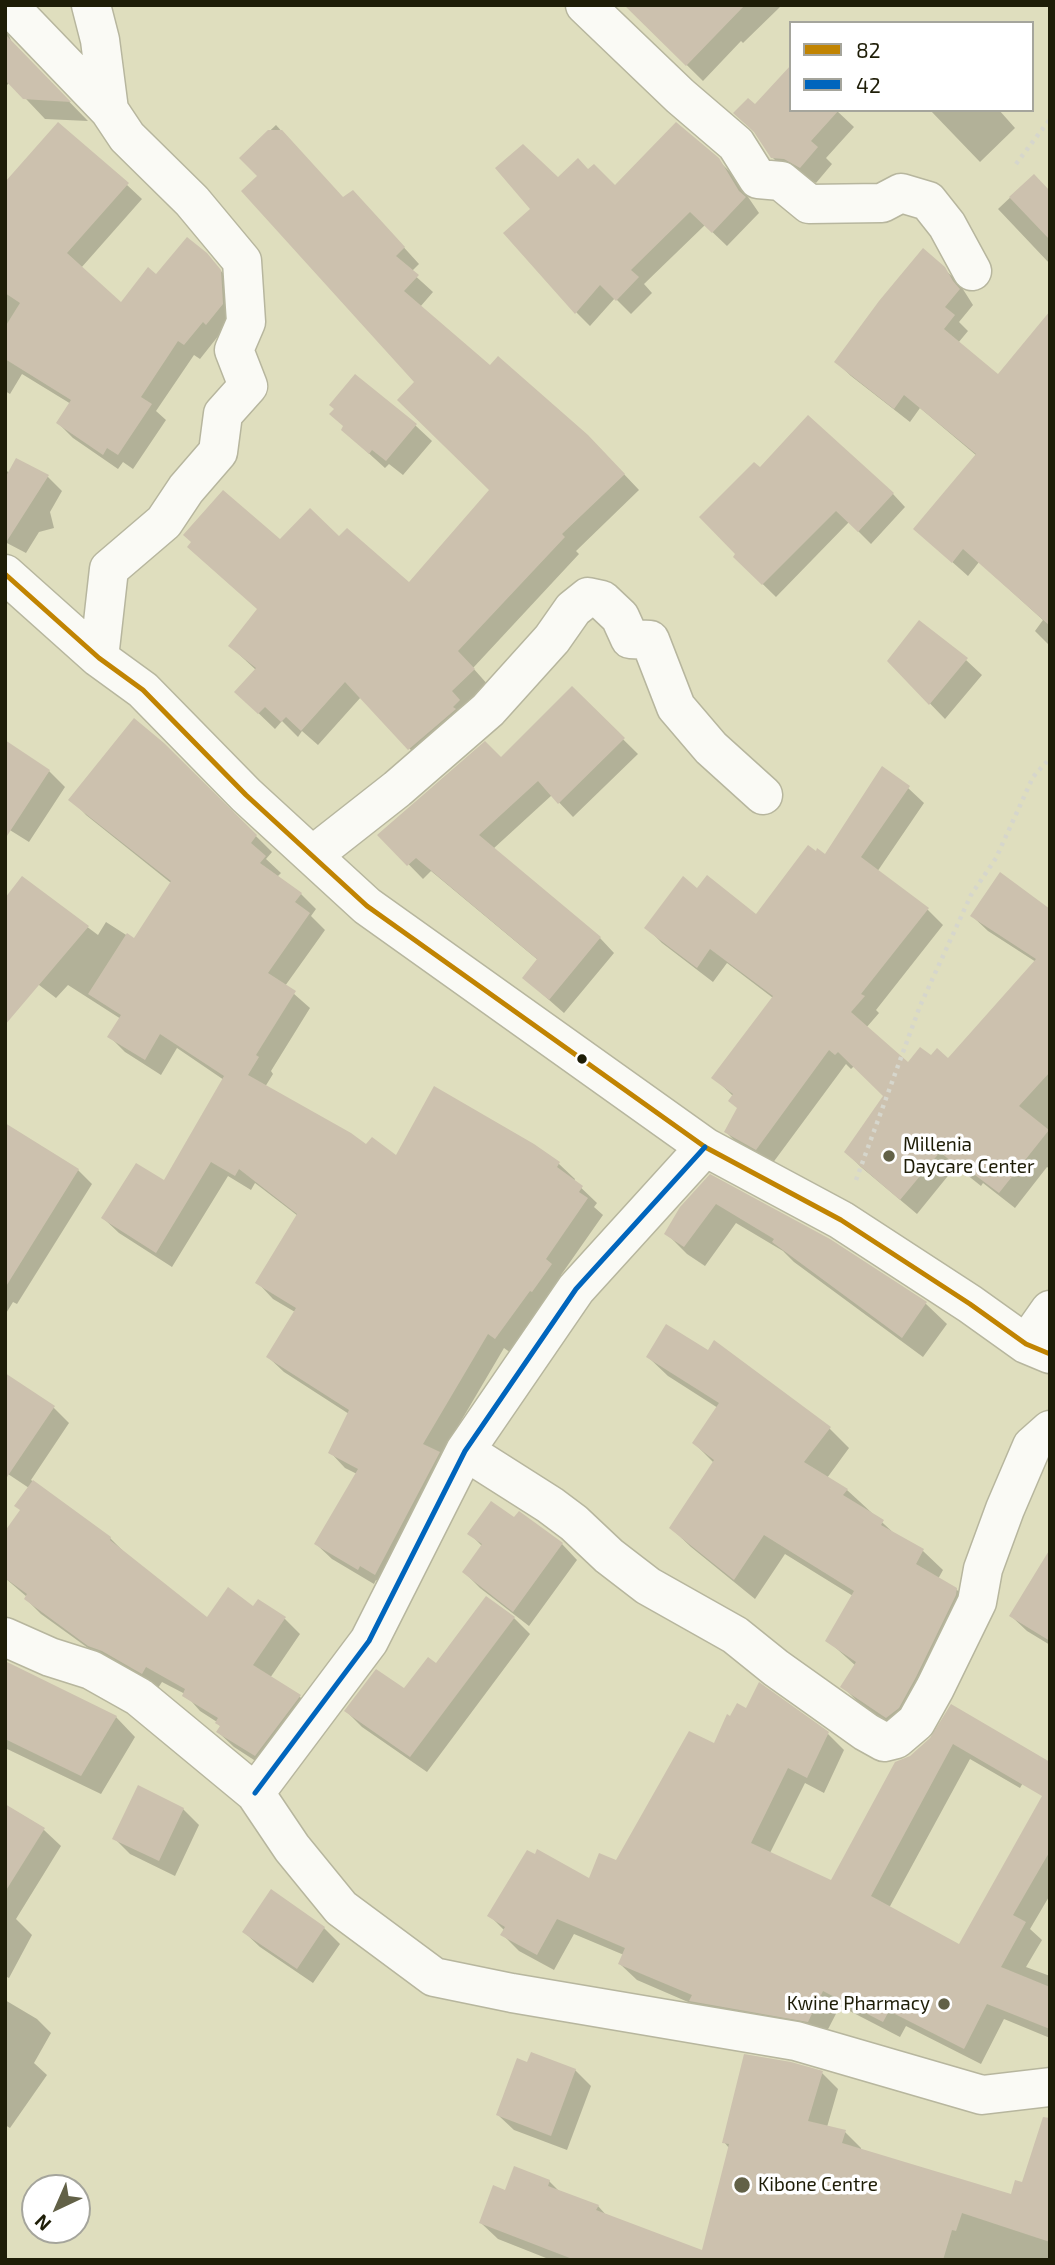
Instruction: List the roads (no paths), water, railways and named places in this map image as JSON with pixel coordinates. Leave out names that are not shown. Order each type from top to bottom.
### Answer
[{"type":"street","points":[[8,5],[109,110],[127,137],[192,201],[242,261],[246,322],[234,350],[248,386],[223,414],[218,452],[186,489],[164,522],[110,569],[99,658]]},
{"type":"street","points":[[92,5],[100,40],[109,110]]},
{"type":"street","points":[[585,5],[680,96],[736,144],[758,179],[781,181],[809,204],[882,203],[901,193],[928,201],[947,225],[972,271]]},
{"type":"street","points":[[5,574],[99,658],[143,691],[246,795],[367,906],[705,1146],[841,1220],[1038,1349],[1050,1310]]},
{"type":"street","points":[[313,855],[397,789],[488,710],[552,639],[573,608],[588,597],[602,600],[620,617],[630,639],[650,640],[676,707],[710,748],[763,795]]},
{"type":"street","points":[[255,1793],[369,1641],[465,1451],[576,1289],[705,1146]]},
{"type":"street","points":[[465,1451],[550,1505],[648,1586],[736,1635],[776,1668],[884,1742],[896,1739],[916,1721],[935,1688],[977,1602],[983,1569],[1032,1446],[1050,1430]]},
{"type":"street","points":[[5,1637],[50,1657],[90,1670],[139,1697],[255,1793],[292,1848],[341,1908],[434,1977],[512,1993],[796,2041],[982,2095],[1050,2087]]},
{"type":"place","name":"Millenia Daycare Center","points":[[889,1156]]},
{"type":"place","name":"Kwine Pharmacy","points":[[944,2004]]},
{"type":"place","name":"Kibone Centre","points":[[742,2185]]}]
